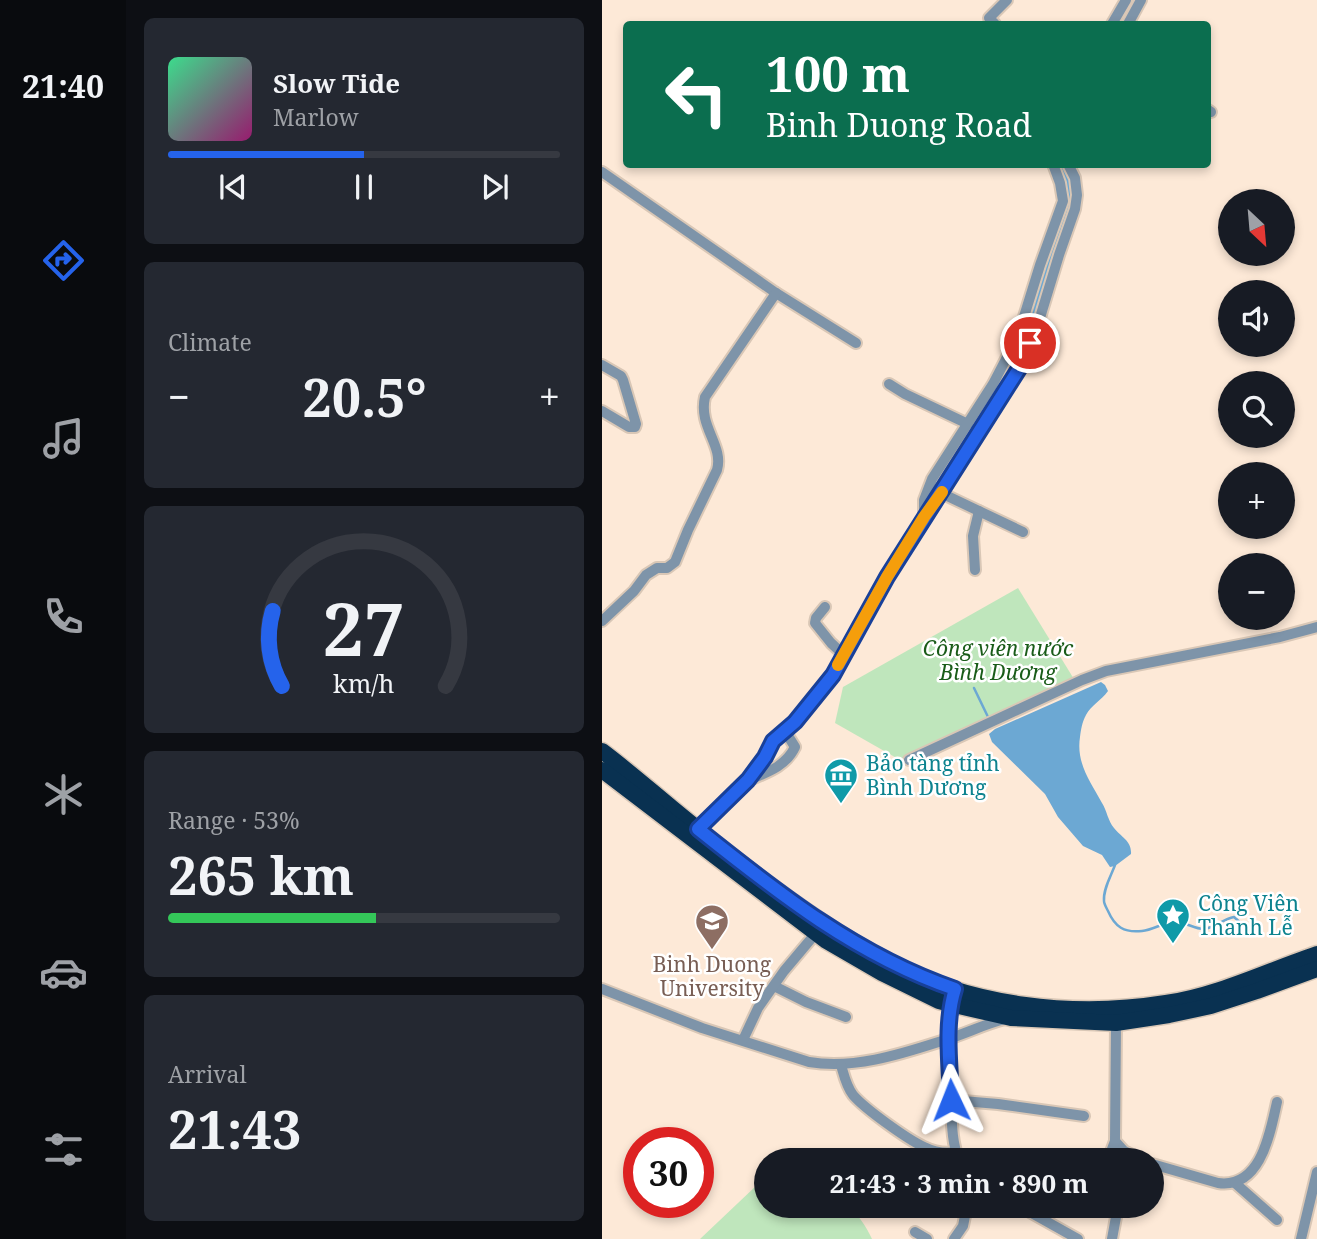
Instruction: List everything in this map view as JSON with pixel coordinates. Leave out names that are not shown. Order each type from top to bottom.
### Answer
[{"type":"highway","points":[[602,751],[773,888],[836,932],[953,997],[1011,1018],[1116,1023],[1211,1006],[1258,992],[1317,969]]},
{"type":"highway","points":[[602,770],[816,933],[882,974],[939,1000],[953,997],[1026,1006],[1110,1010],[1206,995],[1317,954]]},
{"type":"street","points":[[992,21],[989,18],[1007,0]]},
{"type":"street","points":[[1114,21],[1126,0]]},
{"type":"street","points":[[1130,21],[1141,0]]},
{"type":"street","points":[[924,517],[924,500],[932,479],[993,384],[1018,336],[1063,201],[1054,168]]},
{"type":"street","points":[[698,829],[748,780],[773,741],[795,722],[833,675],[887,577],[1022,364],[1039,321],[1075,209],[1077,195],[1070,168]]},
{"type":"street","points":[[602,172],[776,293],[856,343]]},
{"type":"street","points":[[602,621],[634,591],[646,575],[657,568],[671,566],[678,556],[719,461],[704,419],[705,397],[776,293]]},
{"type":"street","points":[[602,365],[621,376],[635,427],[629,427],[602,411]]},
{"type":"street","points":[[889,384],[968,424]]},
{"type":"street","points":[[941,493],[1023,532]]},
{"type":"street","points":[[975,570],[973,536],[979,511]]},
{"type":"street","points":[[825,607],[815,623],[844,655]]},
{"type":"street","points":[[909,760],[1106,671],[1280,637],[1317,627]]},
{"type":"street","points":[[748,780],[773,770],[790,756],[795,747],[785,731]]},
{"type":"street","points":[[743,1040],[758,1008],[816,933]]},
{"type":"street","points":[[774,986],[846,1017]]},
{"type":"street","points":[[602,989],[702,1028],[809,1062],[841,1065],[884,1058],[1011,1018]]},
{"type":"street","points":[[953,997],[949,1039],[956,1148]]},
{"type":"street","points":[[1112,1148],[1115,1141],[1116,1023]]},
{"type":"street","points":[[841,1065],[847,1086],[855,1097],[924,1148]]},
{"type":"street","points":[[951,1100],[1084,1116]]},
{"type":"street","points":[[1164,1168],[1218,1184],[1236,1183],[1246,1176],[1262,1155],[1277,1102]]},
{"type":"street","points":[[1115,1141],[1122,1148]]},
{"type":"street","points":[[1301,1239],[1317,1172]]},
{"type":"street","points":[[1236,1183],[1277,1220]]},
{"type":"street","points":[[954,1239],[963,1226],[965,1218]]},
{"type":"street","points":[[1040,1218],[1078,1239]]},
{"type":"street","points":[[1112,1239],[1116,1218]]},
{"type":"street","points":[[915,1231],[927,1239]]},
{"type":"green space","name":"Công viên nước Bình Dương","points":[[1018,588],[1077,684],[900,760],[835,723],[843,687]]},
{"type":"green space","points":[[754,1188],[754,1218],[859,1218],[872,1239],[700,1239]]},
{"type":"water","points":[[1059,168],[1066,168],[1071,178],[1073,202],[1031,328],[1012,372],[938,491],[933,489],[988,397],[1066,201]]},
{"type":"water","points":[[1101,682],[1108,691],[1086,715],[1079,746],[1082,764],[1112,825],[1128,842],[1131,850],[1131,854],[1110,867],[1102,855],[1083,846],[1058,817],[1045,794],[992,742],[989,734]]},
{"type":"waterway","points":[[974,688],[989,719]]},
{"type":"waterway","points":[[1115,865],[1106,887],[1104,901],[1111,917],[1121,928],[1142,931],[1177,922],[1204,929],[1234,917],[1251,932]]},
{"type":"slow traffic","points":[[838,665],[887,577],[942,492]]},
{"type":"place","name":"Bảo tàng tỉnh Bình Dương","points":[[841,805]]},
{"type":"place","name":"Công Viên Thanh Lễ","points":[[1173,945]]},
{"type":"place","name":"Binh Duong University","points":[[712,951]]},
{"type":"route","points":[[951,1100],[950,1004],[955,989],[889,963],[836,932],[773,888],[698,829],[748,780],[773,741],[795,722],[833,675],[887,577],[1022,364],[1030,343]]}]
